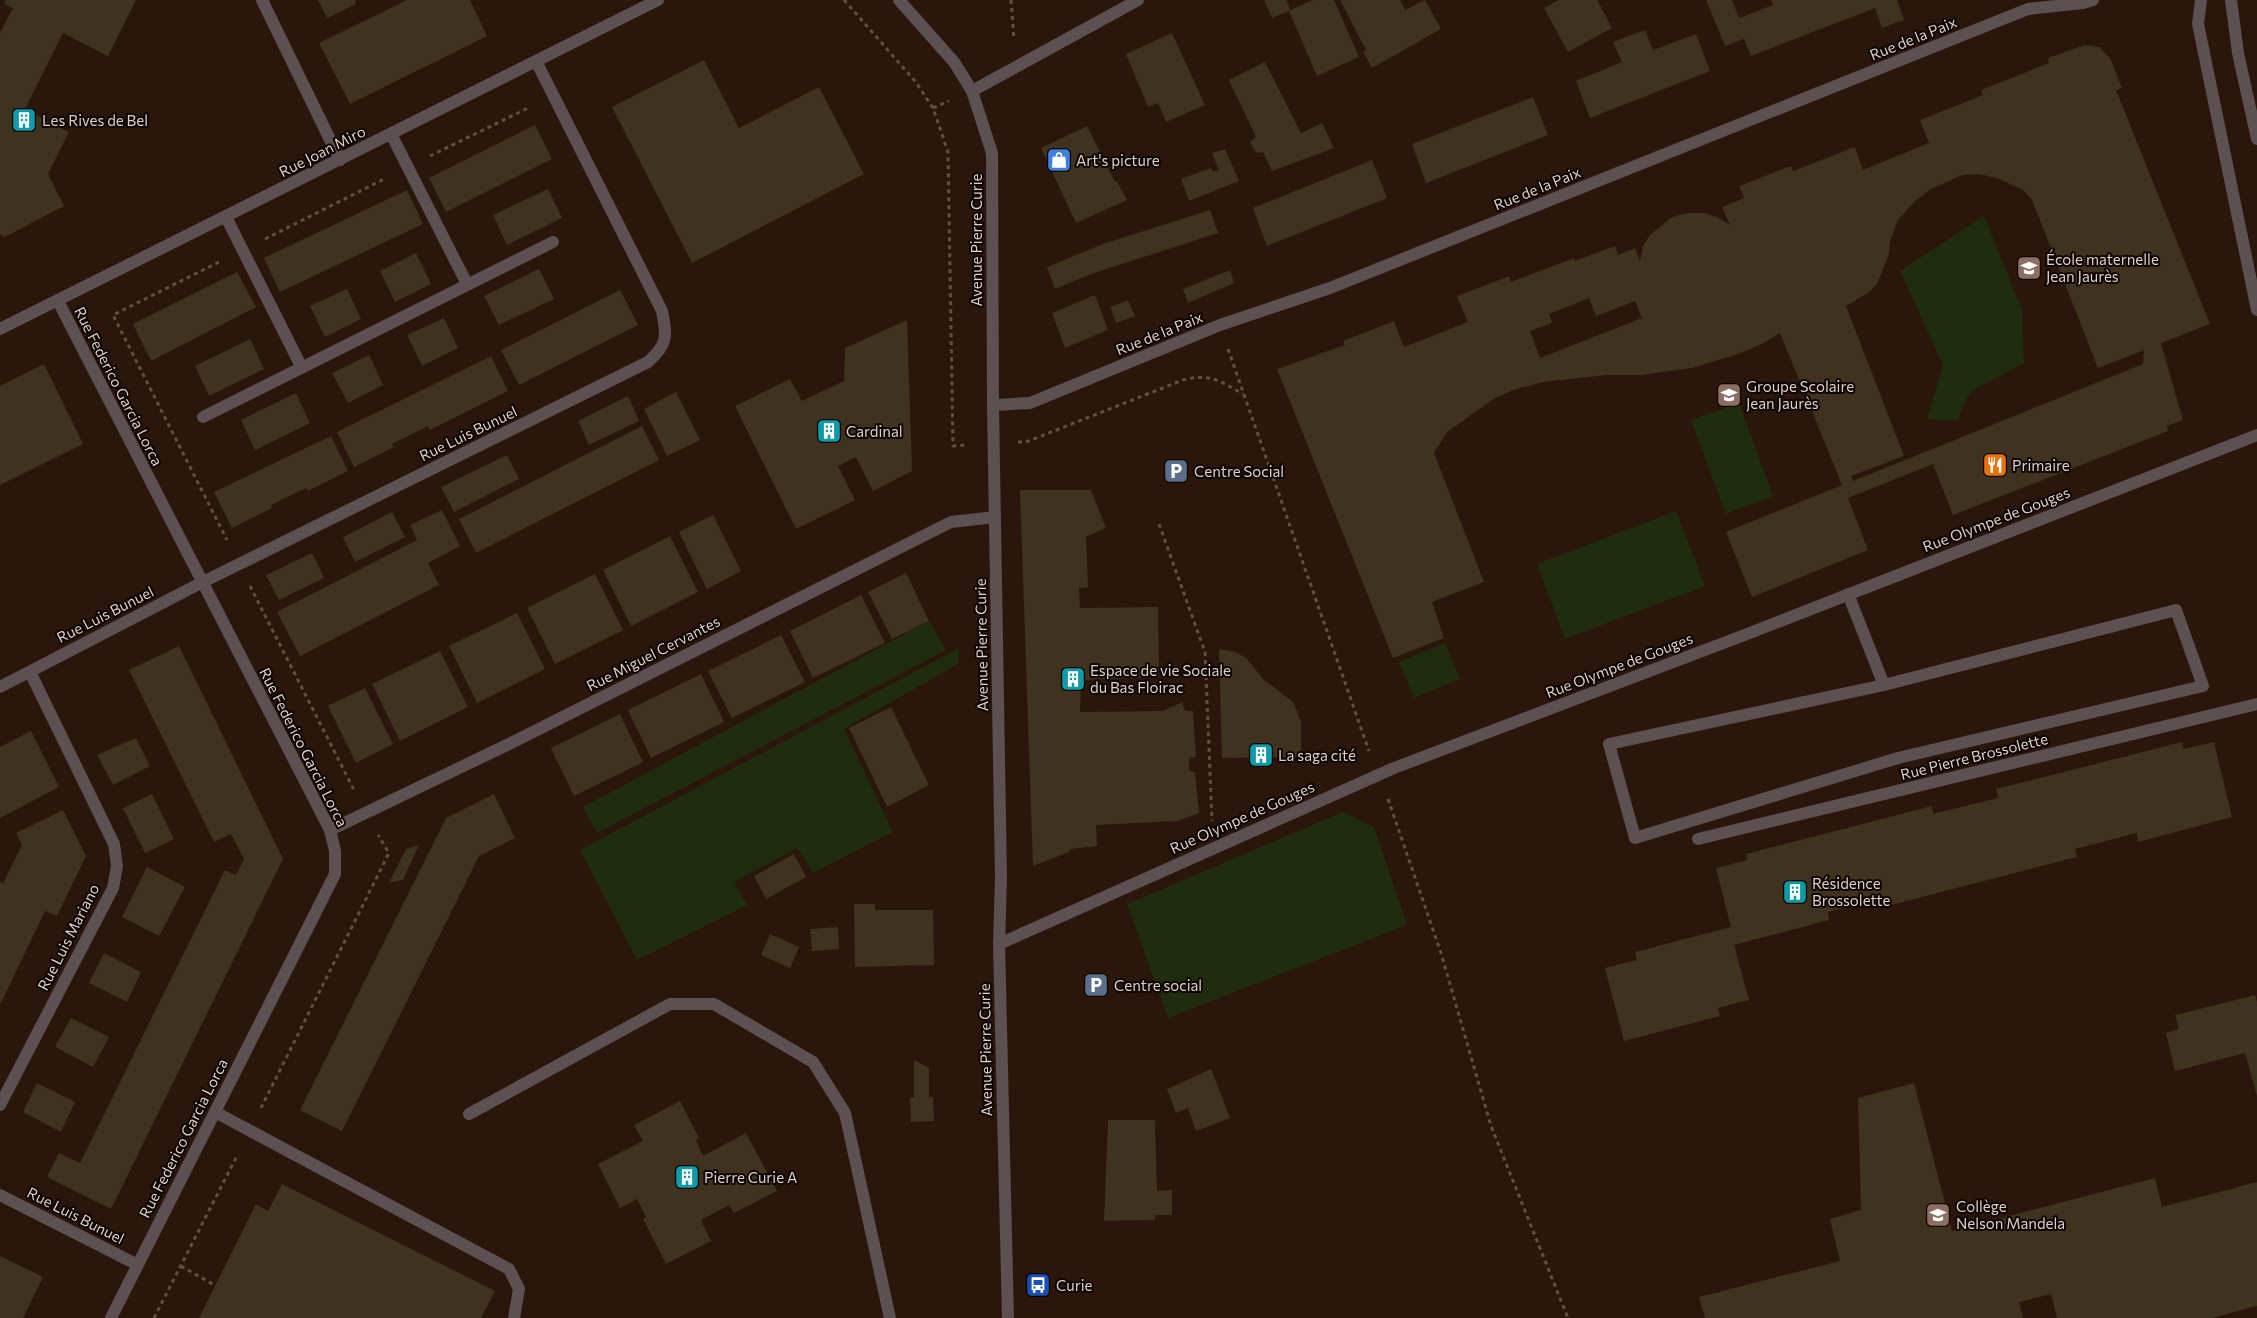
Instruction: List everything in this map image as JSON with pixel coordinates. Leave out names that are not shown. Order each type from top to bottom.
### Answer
[{"type":"street","points":[[262,0],[340,160]]},
{"type":"street","name":"Rue Joan Miro","points":[[0,329],[658,0]]},
{"type":"street","name":"Avenue Pierre Curie","points":[[899,0],[954,62],[972,91],[992,153],[993,405],[1001,878],[999,944],[1008,1318]]},
{"type":"street","points":[[972,91],[1028,58],[1138,0]]},
{"type":"street","name":"Rue de la Paix","points":[[993,405],[1030,403],[1220,325],[1330,288],[2028,9],[2083,4],[2093,0]]},
{"type":"street","points":[[2201,0],[2198,24],[2257,310]]},
{"type":"street","points":[[2231,0],[2238,53],[2257,139]]},
{"type":"street","name":"Rue Luis Bunuel","points":[[0,687],[201,583],[648,362],[663,349],[666,332],[662,311],[536,61]]},
{"type":"street","points":[[391,134],[467,284]]},
{"type":"street","points":[[226,217],[302,368]]},
{"type":"street","points":[[204,417],[552,242]]},
{"type":"street","name":"Rue Federico Garcia Lorca","points":[[58,301],[201,583],[330,830],[335,851],[334,874],[111,1318]]},
{"type":"street","name":"Rue Olympe de Gouges","points":[[999,944],[1379,775],[2257,435]]},
{"type":"street","name":"Rue Miguel Cervantes","points":[[330,830],[507,745],[951,522],[995,517]]},
{"type":"street","points":[[1848,594],[1884,685]]},
{"type":"street","points":[[2176,610],[2203,686],[1898,758],[1634,838],[1609,744],[1884,685],[2176,610]]},
{"type":"street","name":"Rue Luis Mariano","points":[[0,1105],[113,888],[117,866],[114,844],[30,672]]},
{"type":"street","name":"Rue Pierre Brossolette","points":[[1698,838],[2257,704]]},
{"type":"street","points":[[468,1114],[670,1004],[714,1004],[813,1062],[845,1113],[890,1318]]},
{"type":"street","points":[[215,1112],[509,1269],[519,1289],[514,1318]]},
{"type":"street","name":"Rue Luis Bunuel","points":[[0,1195],[138,1265]]},
{"type":"path","points":[[1011,0],[1013,38],[1028,58]]},
{"type":"path","points":[[154,1318],[389,853],[365,812],[113,315],[553,95]]},
{"type":"path","points":[[1220,325],[1358,724],[1379,775],[1441,953],[1491,1126],[1568,1318]]},
{"type":"path","points":[[1158,524],[1205,652],[1213,848]]},
{"type":"path","points":[[181,1266],[216,1286]]},
{"type":"green space","points":[[1984,216],[2022,310],[2024,363],[1970,392],[1957,421],[1927,419],[1943,365],[1900,271]]},
{"type":"green space","points":[[1739,403],[1773,496],[1726,514],[1691,420]]},
{"type":"green space","points":[[1676,511],[1705,586],[1565,639],[1537,564]]},
{"type":"green space","points":[[929,621],[946,650],[597,833],[583,807]]},
{"type":"green space","points":[[1445,643],[1460,679],[1414,698],[1399,662]]},
{"type":"green space","points":[[959,648],[958,664],[844,729],[893,832],[813,873],[797,848],[734,882],[747,905],[637,960],[580,850]]},
{"type":"green space","points":[[1343,812],[1374,827],[1407,925],[1168,1018],[1127,904]]},
{"type":"building","name":"Les Rives de Bel","points":[[6,0],[136,0],[108,56],[63,33],[25,109],[69,132],[48,174],[64,206],[5,237],[0,234],[0,33],[13,8],[4,4]]},
{"type":"building","points":[[318,0],[355,0],[356,4],[327,18]]},
{"type":"building","points":[[407,0],[470,0],[487,36],[350,104],[319,43]]},
{"type":"building","points":[[1264,0],[1287,0],[1290,10],[1313,0],[1334,0],[1359,57],[1317,76],[1289,11],[1272,18]]},
{"type":"building","points":[[1340,0],[1400,0],[1405,10],[1425,0],[1441,29],[1372,68],[1363,52],[1366,50]]},
{"type":"building","points":[[1559,0],[1597,0],[1612,28],[1568,52],[1544,8]]},
{"type":"building","points":[[1706,0],[1732,0],[1739,18],[1773,5],[1771,0],[1897,0],[1904,20],[1882,28],[1875,8],[1751,56],[1744,39],[1725,46]]},
{"type":"building","points":[[1645,30],[1653,50],[1696,34],[1710,71],[1590,118],[1576,81],[1622,62],[1613,42]]},
{"type":"building","points":[[1172,33],[1205,105],[1166,122],[1158,103],[1148,107],[1126,54]]},
{"type":"building","points":[[2085,45],[2099,47],[2110,58],[2122,88],[2116,90],[2210,324],[2161,343],[2183,420],[2167,426],[2168,431],[1953,515],[1933,464],[1848,498],[1868,550],[1752,597],[1726,532],[1842,485],[1780,333],[1762,344],[1738,354],[1692,368],[1641,375],[1607,375],[1542,382],[1514,390],[1495,398],[1447,432],[1434,453],[1484,582],[1432,602],[1444,638],[1393,658],[1277,369],[1345,345],[1343,341],[1394,321],[1404,347],[1468,322],[1457,296],[1509,276],[1511,282],[1574,258],[1575,261],[1615,246],[1618,255],[1635,248],[1640,261],[1643,246],[1650,235],[1672,217],[1687,213],[1704,213],[1717,217],[1730,225],[1722,207],[1744,198],[1739,186],[1791,166],[1793,171],[1855,147],[1863,170],[1929,143],[1920,120],[1983,95],[1981,90],[2049,63],[2048,58]],"holes":[[[1978,174],[1997,178],[2023,190],[2032,200],[2098,368],[2144,350],[2143,364],[1853,481],[1851,476],[1904,456],[1846,306],[1868,293],[1877,284],[1889,254],[1890,241],[1898,220],[1915,201],[1931,189],[1962,175]],[[1589,298],[1596,316],[1635,301],[1642,318],[1540,358],[1530,331],[1552,323],[1549,314]]]},
{"type":"building","points":[[704,60],[739,128],[819,87],[864,174],[692,263],[612,107]]},
{"type":"building","points":[[1265,62],[1301,133],[1322,123],[1334,148],[1272,171],[1263,152],[1256,153],[1250,142],[1256,137],[1229,80]]},
{"type":"building","points":[[1533,97],[1548,135],[1426,183],[1412,144]]},
{"type":"building","points":[[535,125],[552,159],[446,212],[429,178]]},
{"type":"building","points":[[1087,126],[1115,182],[1117,181],[1127,200],[1076,223],[1041,148]]},
{"type":"building","points":[[1225,149],[1239,181],[1189,201],[1181,179],[1211,168],[1213,172],[1219,170],[1212,153]]},
{"type":"building","points":[[1372,160],[1387,198],[1267,246],[1253,208]]},
{"type":"building","points":[[548,189],[562,218],[507,245],[493,215]]},
{"type":"building","points":[[407,190],[423,224],[280,292],[264,258]]},
{"type":"building","points":[[1210,210],[1218,233],[1091,274],[1055,289],[1047,267],[1103,244]]},
{"type":"building","points":[[416,253],[431,284],[395,302],[380,271]]},
{"type":"building","points":[[539,269],[554,299],[499,325],[484,296]]},
{"type":"building","points":[[1230,270],[1234,283],[1188,303],[1183,289]]},
{"type":"building","points":[[237,272],[256,307],[151,361],[133,324]]},
{"type":"building","points":[[347,289],[361,319],[325,337],[310,306]]},
{"type":"building","points":[[620,290],[638,325],[519,385],[501,350]]},
{"type":"building","points":[[1095,295],[1108,330],[1065,348],[1052,313]]},
{"type":"building","points":[[1128,300],[1135,316],[1116,323],[1110,307]]},
{"type":"building","points":[[444,318],[458,348],[422,366],[407,335]]},
{"type":"building","name":"Cardinal","points":[[907,320],[912,471],[873,491],[856,457],[838,466],[855,500],[796,529],[735,406],[790,379],[802,401],[844,381],[845,348]]},
{"type":"building","points":[[250,339],[264,369],[209,396],[195,366]]},
{"type":"building","points":[[369,355],[383,385],[348,403],[332,373]]},
{"type":"building","points":[[491,356],[508,391],[430,430],[428,426],[392,444],[394,447],[354,467],[337,432]]},
{"type":"building","points":[[44,364],[83,444],[0,485],[0,386]]},
{"type":"building","points":[[676,392],[700,440],[667,456],[644,409]]},
{"type":"building","points":[[296,393],[310,423],[255,450],[241,420]]},
{"type":"building","points":[[628,396],[639,421],[589,445],[578,421]]},
{"type":"building","points":[[642,426],[659,460],[476,553],[459,519]]},
{"type":"building","points":[[331,436],[348,471],[308,491],[306,488],[271,505],[272,508],[232,528],[214,492]]},
{"type":"building","points":[[507,455],[519,479],[454,512],[441,487]]},
{"type":"building","name":"Espace de vie Sociale du Bas Floirac","points":[[1020,490],[1091,490],[1106,528],[1086,537],[1088,587],[1079,588],[1080,608],[1158,607],[1159,677],[1081,680],[1080,712],[1163,711],[1182,702],[1185,711],[1193,711],[1196,757],[1189,758],[1189,771],[1195,772],[1199,813],[1177,821],[1096,825],[1097,846],[1070,849],[1069,852],[1033,866]]},
{"type":"building","points":[[442,510],[460,546],[428,563],[439,585],[300,656],[277,612],[417,540],[410,525]]},
{"type":"building","points":[[392,512],[405,537],[355,562],[343,537]]},
{"type":"building","points":[[713,515],[741,571],[707,589],[679,532]]},
{"type":"building","points":[[670,536],[698,592],[631,626],[603,570]]},
{"type":"building","points":[[312,553],[324,578],[279,600],[266,575]]},
{"type":"building","points":[[906,573],[929,621],[892,639],[868,592]]},
{"type":"building","points":[[595,574],[623,630],[555,664],[527,608]]},
{"type":"building","points":[[861,595],[885,643],[813,678],[790,631]]},
{"type":"building","points":[[517,613],[545,669],[477,703],[449,646]]},
{"type":"building","points":[[781,635],[805,682],[732,718],[708,671]]},
{"type":"building","points":[[179,646],[283,859],[111,1209],[47,1177],[59,1153],[80,1163],[225,870],[236,875],[244,859],[231,834],[214,842],[129,670]]},
{"type":"building","points":[[1219,649],[1235,652],[1246,658],[1264,680],[1293,702],[1301,721],[1301,757],[1222,758]]},
{"type":"building","points":[[440,651],[468,707],[400,741],[372,684]]},
{"type":"building","points":[[701,674],[724,722],[651,758],[628,710]]},
{"type":"building","points":[[365,688],[393,744],[356,763],[328,706]]},
{"type":"building","points":[[891,707],[929,785],[887,807],[849,728]]},
{"type":"building","points":[[620,714],[643,762],[574,796],[551,748]]},
{"type":"building","points":[[31,731],[59,787],[0,818],[0,747]]},
{"type":"building","points":[[136,738],[150,766],[113,785],[97,755]]},
{"type":"building","name":"Résidence Brossolette","points":[[2182,742],[2183,749],[2214,742],[2232,817],[2138,842],[2137,833],[2075,849],[2077,857],[1891,905],[1889,897],[1828,912],[1829,920],[1734,945],[1749,1000],[1718,1008],[1720,1016],[1624,1041],[1605,968],[1637,960],[1635,952],[1731,927],[1716,868],[1747,860],[1746,854],[1932,806],[1933,814],[1998,798],[1996,789]]},
{"type":"building","points":[[152,794],[174,839],[145,853],[123,808]]},
{"type":"building","points":[[494,794],[515,838],[479,856],[342,1131],[300,1110],[446,818]]},
{"type":"building","points":[[63,810],[86,856],[57,916],[45,911],[0,1005],[0,882],[3,884],[22,845],[16,833]]},
{"type":"building","points":[[419,845],[403,880],[389,883],[406,849]]},
{"type":"building","points":[[794,854],[806,877],[766,899],[754,876]]},
{"type":"building","points":[[147,867],[185,887],[159,936],[122,917]]},
{"type":"building","points":[[854,904],[875,904],[875,910],[933,910],[934,965],[855,967]]},
{"type":"building","points":[[838,927],[839,949],[812,951],[810,929]]},
{"type":"building","points":[[770,934],[799,947],[790,968],[761,955]]},
{"type":"building","points":[[104,953],[141,972],[127,1002],[89,983]]},
{"type":"building","points":[[2255,995],[2257,1002],[2257,1096],[2245,1053],[2175,1071],[2166,1033],[2179,1029],[2175,1015]]},
{"type":"building","points":[[71,1018],[109,1037],[93,1067],[55,1047]]},
{"type":"building","points":[[914,1060],[929,1068],[929,1097],[933,1097],[934,1121],[911,1122],[910,1098],[914,1097]]},
{"type":"building","points":[[1211,1069],[1230,1118],[1196,1131],[1188,1108],[1176,1113],[1167,1089]]},
{"type":"building","points":[[37,1083],[75,1102],[61,1132],[23,1112]]},
{"type":"building","name":"Collège Nelson Mandela","points":[[1914,1083],[1952,1231],[2155,1178],[2162,1207],[2257,1182],[2257,1306],[2212,1318],[2057,1318],[2051,1294],[2019,1302],[2023,1318],[1705,1318],[1699,1297],[1840,1261],[1830,1219],[1861,1210],[1858,1098]]},
{"type":"building","name":"Pierre Curie A","points":[[680,1101],[699,1138],[696,1140],[703,1156],[746,1133],[777,1191],[734,1213],[729,1205],[701,1220],[711,1241],[666,1264],[643,1219],[646,1217],[637,1199],[620,1208],[598,1164],[643,1141],[634,1125]]},
{"type":"building","points":[[1108,1120],[1155,1120],[1157,1191],[1172,1190],[1172,1215],[1155,1215],[1155,1220],[1104,1221]]},
{"type":"building","points":[[282,1184],[495,1291],[481,1318],[199,1318],[256,1204],[268,1211]]},
{"type":"building","points":[[0,1256],[43,1277],[23,1318],[0,1318]]},
{"type":"place","name":"Les Rives de Bel","points":[[24,120]]},
{"type":"place","name":"Art's picture","points":[[1059,160]]},
{"type":"place","name":"École maternelle Jean Jaurès","points":[[2029,268]]},
{"type":"place","name":"Groupe Scolaire Jean Jaurès","points":[[1729,395]]},
{"type":"place","name":"Cardinal","points":[[829,431]]},
{"type":"place","name":"Primaire","points":[[1995,465]]},
{"type":"place","name":"Centre Social","points":[[1176,471]]},
{"type":"place","name":"Espace de vie Sociale du Bas Floirac","points":[[1073,679]]},
{"type":"place","name":"La saga cité","points":[[1261,755]]},
{"type":"place","name":"Résidence Brossolette","points":[[1795,892]]},
{"type":"place","name":"Centre social","points":[[1096,985]]},
{"type":"place","name":"Pierre Curie A","points":[[687,1177]]},
{"type":"place","name":"Collège Nelson Mandela","points":[[1938,1215]]},
{"type":"place","name":"Curie","points":[[1038,1285]]}]
